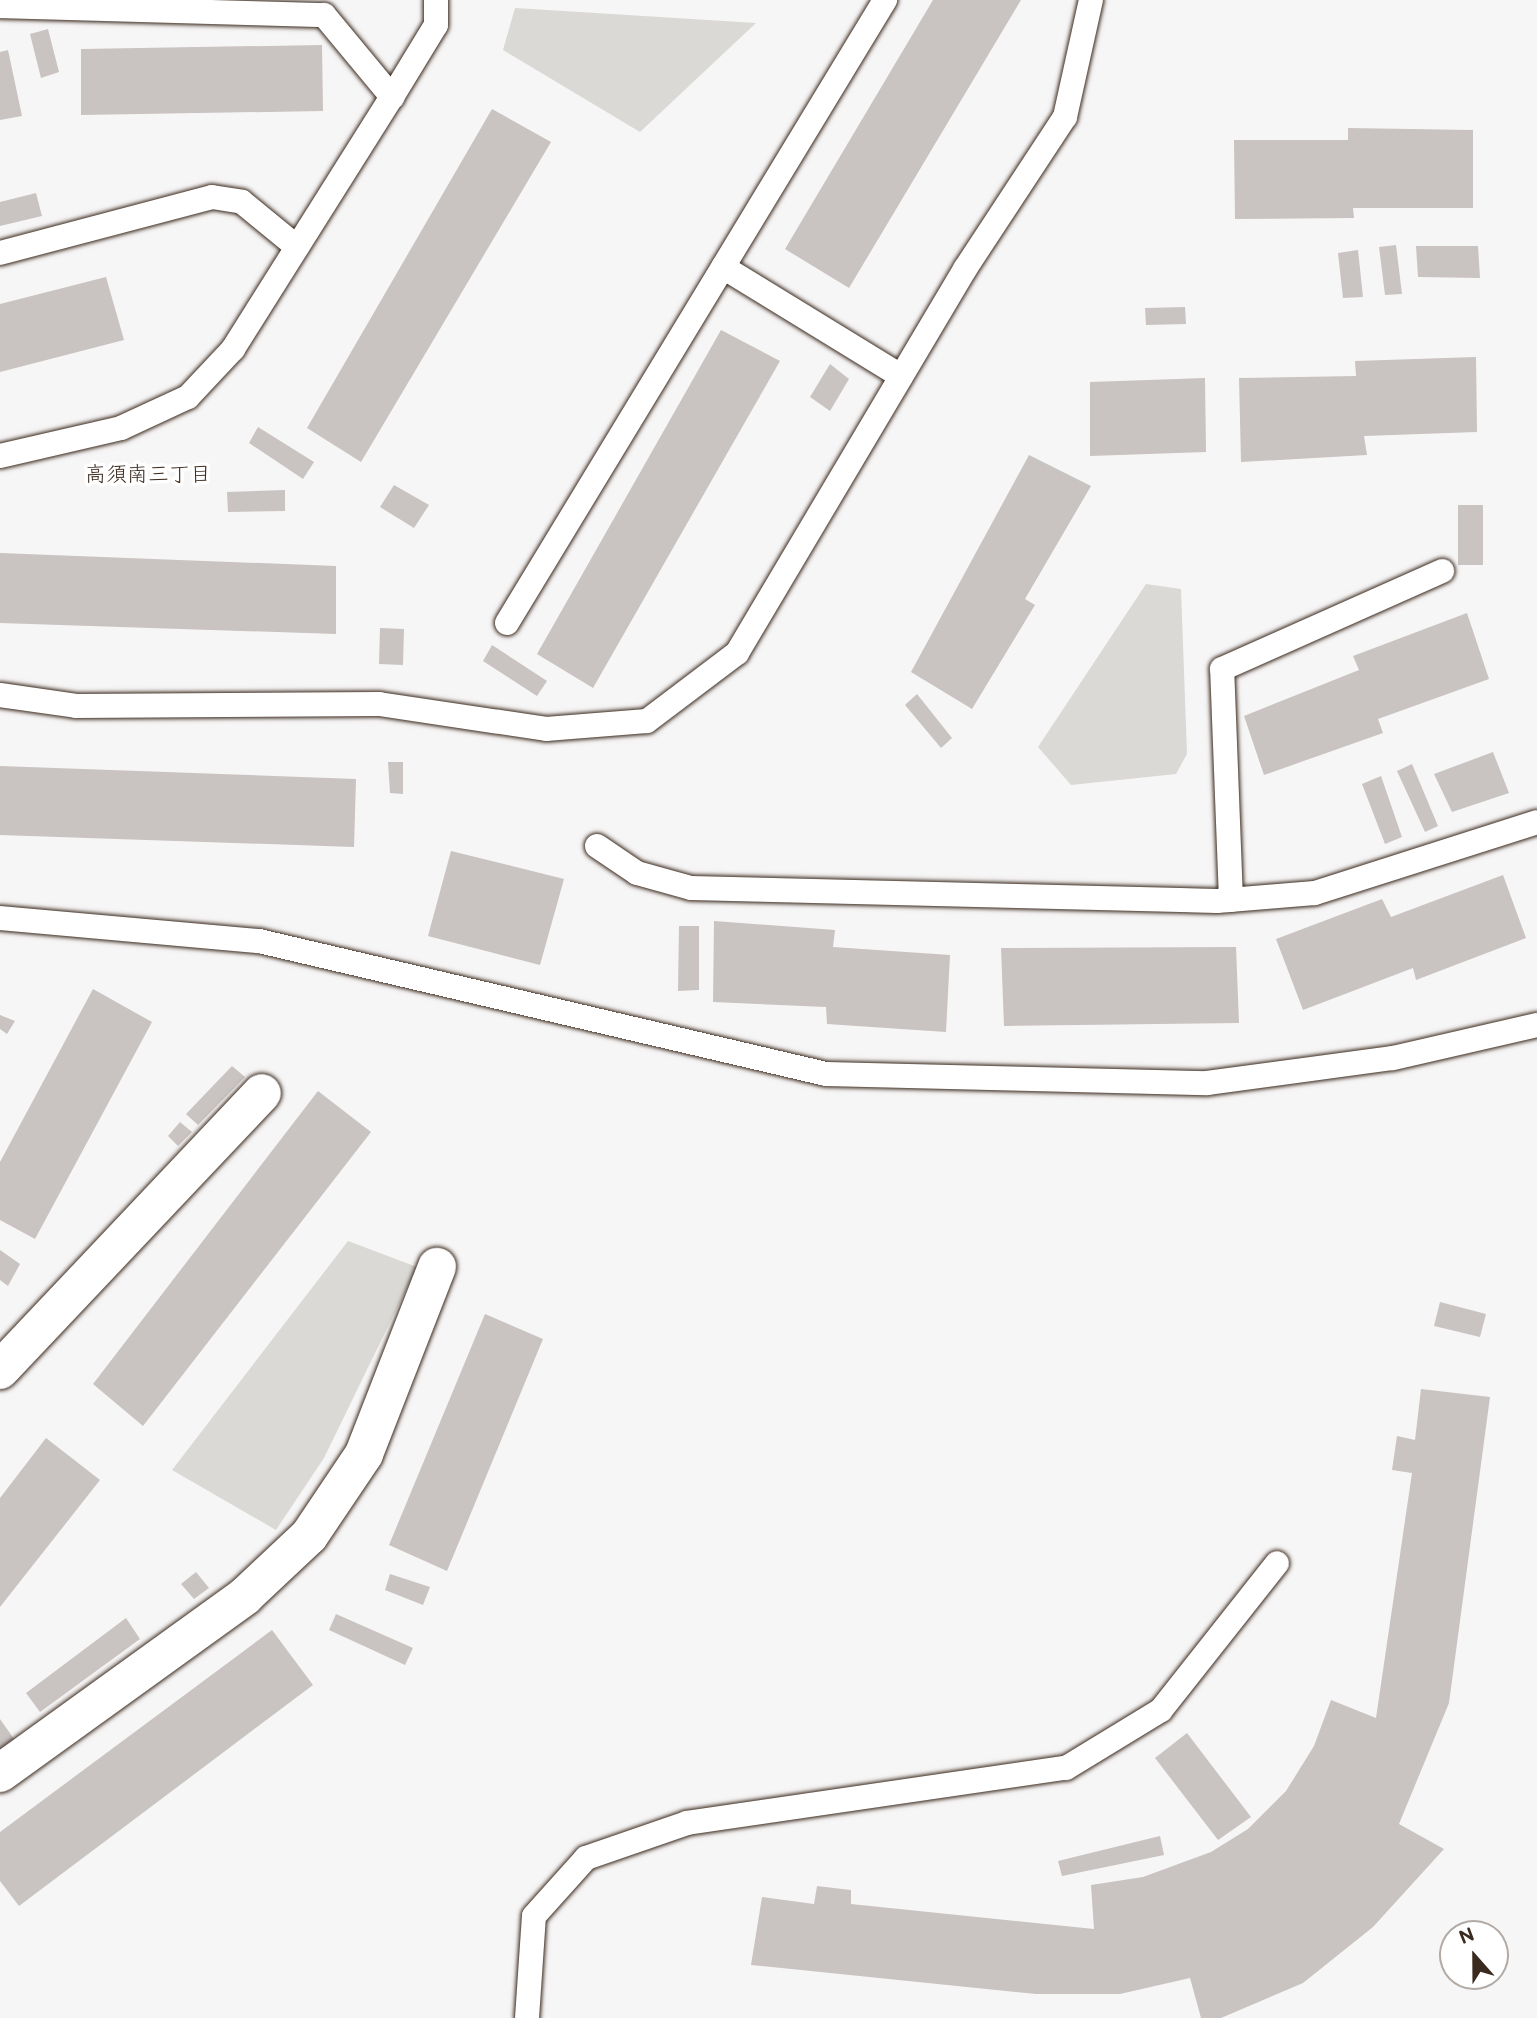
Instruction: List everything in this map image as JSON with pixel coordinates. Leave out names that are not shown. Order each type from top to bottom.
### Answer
[{"type":"street","points":[[0,1370],[262,1093]]},
{"type":"street","points":[[0,1773],[245,1596],[309,1536],[364,1454],[436,1267]]},
{"type":"lane","points":[[0,456],[121,428],[188,397],[233,349],[392,97],[436,25],[436,0]]},
{"type":"lane","points":[[507,623],[885,0]]},
{"type":"lane","points":[[0,695],[76,706],[379,704],[546,729],[647,721],[737,653],[901,376],[1065,117],[1091,0]]},
{"type":"lane","points":[[0,6],[324,15],[392,97]]},
{"type":"lane","points":[[0,253],[212,197],[242,202],[297,247]]},
{"type":"lane","points":[[723,267],[901,376]]},
{"type":"lane","points":[[1231,900],[1222,669],[1442,570]]},
{"type":"lane","points":[[597,846],[637,873],[691,888],[1231,900],[1315,893],[1537,822]]},
{"type":"lane","points":[[0,918],[258,941],[826,1074],[1207,1083],[1392,1058],[1537,1025]]},
{"type":"lane","points":[[527,2018],[534,1916],[586,1858],[687,1824],[1066,1768],[1161,1710],[1277,1563]]},
{"type":"shaded area","points":[[515,8],[756,23],[640,132],[503,50]]},
{"type":"shaded area","points":[[1146,584],[1181,589],[1187,754],[1176,774],[1071,785],[1038,747]]},
{"type":"shaded area","points":[[348,1241],[417,1267],[324,1458],[276,1530],[172,1470]]},
{"type":"building","points":[[933,0],[1021,0],[849,288],[785,249]]},
{"type":"building","points":[[48,29],[59,72],[41,78],[30,34]]},
{"type":"building","points":[[322,45],[323,111],[81,115],[81,49]]},
{"type":"building","points":[[8,50],[22,116],[0,120],[0,52]]},
{"type":"building","points":[[492,109],[551,142],[361,462],[307,428]]},
{"type":"building","points":[[1348,128],[1473,130],[1473,208],[1353,208],[1354,218],[1235,219],[1234,140],[1348,140]]},
{"type":"building","points":[[36,193],[42,216],[0,226],[0,202]]},
{"type":"building","points":[[1396,245],[1402,294],[1385,295],[1379,247]]},
{"type":"building","points":[[1416,246],[1478,246],[1480,278],[1418,277]]},
{"type":"building","points":[[1358,250],[1363,297],[1343,298],[1338,253]]},
{"type":"building","points":[[106,277],[124,340],[0,372],[0,304]]},
{"type":"building","points":[[1185,307],[1186,324],[1146,325],[1145,308]]},
{"type":"building","points":[[721,330],[780,361],[593,688],[537,654]]},
{"type":"building","points":[[1476,357],[1477,432],[1364,436],[1367,455],[1241,462],[1239,378],[1356,376],[1355,361]]},
{"type":"building","points":[[830,364],[849,379],[830,411],[810,397]]},
{"type":"building","points":[[1205,378],[1206,452],[1090,456],[1090,382]]},
{"type":"building","points":[[258,427],[314,462],[303,479],[249,443]]},
{"type":"building","points":[[1029,455],[1091,486],[1025,599],[1035,605],[972,709],[911,672]]},
{"type":"building","points":[[394,485],[429,505],[414,528],[380,507]]},
{"type":"building","points":[[285,490],[285,511],[228,512],[227,492]]},
{"type":"building","points":[[1458,505],[1483,505],[1483,565],[1458,565]]},
{"type":"building","points":[[0,553],[336,566],[336,634],[0,623]]},
{"type":"building","points":[[1467,613],[1489,679],[1378,719],[1383,733],[1264,775],[1244,716],[1359,670],[1353,656]]},
{"type":"building","points":[[380,628],[404,629],[403,665],[379,664]]},
{"type":"building","points":[[492,645],[547,681],[537,696],[483,661]]},
{"type":"building","points":[[917,694],[952,738],[941,748],[905,705]]},
{"type":"building","points":[[1493,752],[1509,793],[1452,812],[1434,774]]},
{"type":"building","points":[[388,762],[403,762],[403,794],[390,793]]},
{"type":"building","points":[[1412,764],[1438,826],[1425,832],[1397,771]]},
{"type":"building","points":[[0,766],[356,779],[354,847],[0,835]]},
{"type":"building","points":[[1381,776],[1402,837],[1385,844],[1362,784]]},
{"type":"building","points":[[451,851],[564,879],[540,965],[428,936]]},
{"type":"building","points":[[1503,875],[1526,938],[1416,980],[1413,968],[1303,1010],[1276,939],[1382,899],[1391,917]]},
{"type":"building","points":[[714,921],[835,930],[833,947],[950,955],[946,1032],[827,1024],[826,1007],[713,1002]]},
{"type":"building","points":[[679,926],[699,926],[699,990],[678,991]]},
{"type":"building","points":[[1236,947],[1239,1023],[1004,1026],[1001,948]]},
{"type":"building","points":[[93,989],[152,1022],[35,1239],[0,1220],[0,1162]]},
{"type":"building","points":[[0,1015],[15,1021],[7,1034],[0,1029]]},
{"type":"building","points":[[232,1066],[245,1077],[198,1125],[186,1114]]},
{"type":"building","points":[[318,1091],[371,1132],[143,1426],[93,1384]]},
{"type":"building","points":[[180,1122],[192,1132],[178,1146],[168,1136]]},
{"type":"building","points":[[0,1250],[20,1264],[8,1286],[0,1280]]},
{"type":"building","points":[[1440,1302],[1486,1314],[1480,1337],[1434,1326]]},
{"type":"building","points":[[485,1314],[543,1339],[447,1571],[389,1545]]},
{"type":"building","points":[[1421,1389],[1490,1397],[1449,1703],[1399,1824],[1444,1849],[1373,1927],[1303,1983],[1221,2018],[1201,2018],[1190,1978],[1120,1994],[1036,1994],[751,1965],[762,1897],[814,1904],[817,1886],[851,1890],[851,1904],[1094,1929],[1091,1885],[1143,1877],[1211,1852],[1248,1829],[1286,1791],[1314,1746],[1331,1700],[1376,1718],[1412,1473],[1392,1470],[1397,1436],[1415,1440]]},
{"type":"building","points":[[46,1438],[100,1480],[0,1607],[0,1498]]},
{"type":"building","points":[[196,1572],[209,1588],[194,1599],[181,1584]]},
{"type":"building","points":[[390,1574],[430,1587],[423,1605],[385,1590]]},
{"type":"building","points":[[336,1614],[413,1648],[405,1665],[329,1630]]},
{"type":"building","points":[[126,1618],[140,1639],[40,1712],[26,1693]]},
{"type":"building","points":[[272,1630],[313,1685],[19,1906],[0,1881],[0,1832]]},
{"type":"building","points":[[0,1719],[14,1739],[0,1749]]},
{"type":"building","points":[[1187,1733],[1251,1817],[1218,1840],[1155,1758]]},
{"type":"building","points":[[1160,1836],[1164,1855],[1062,1876],[1058,1861]]},
{"type":"district","name":"高須南三丁目","points":[[148,475]]}]
